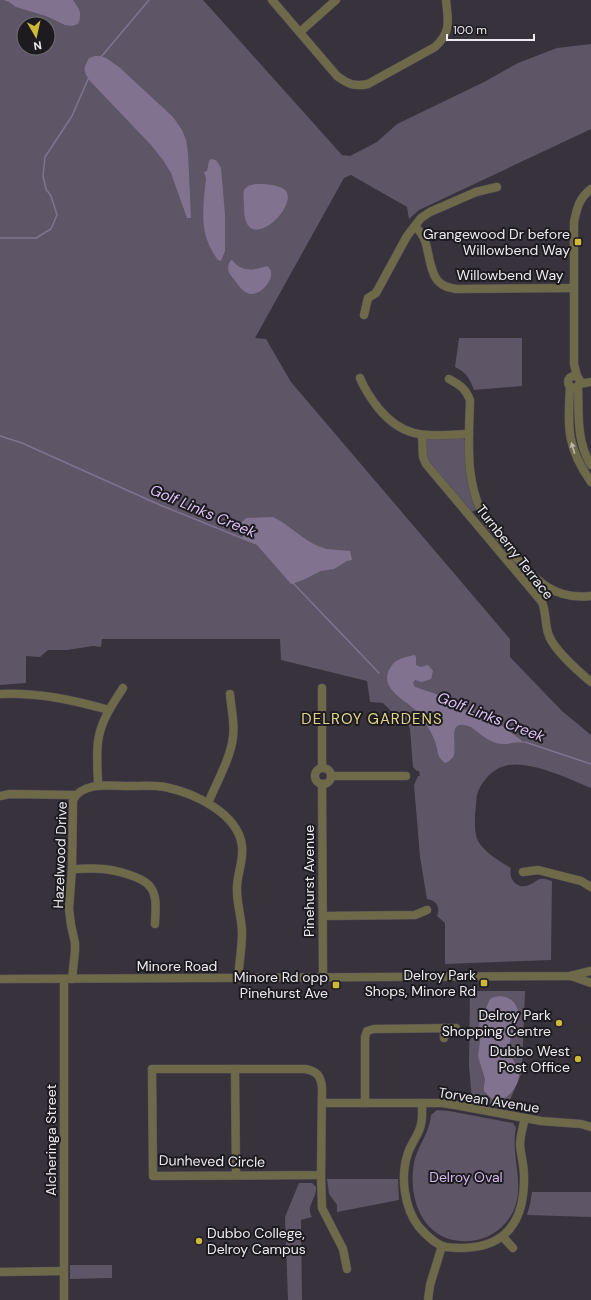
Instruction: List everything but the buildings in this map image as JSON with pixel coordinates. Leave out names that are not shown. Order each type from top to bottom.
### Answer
[{"type":"street","points":[[272,0],[337,76],[347,84],[360,86],[368,84],[436,47],[444,39],[448,24],[446,0]]},
{"type":"street","points":[[300,32],[336,0]]},
{"type":"street","points":[[364,315],[368,298],[376,293],[407,236],[421,218],[430,212],[476,192],[496,187]]},
{"type":"street","points":[[591,189],[583,196],[577,206],[574,222],[573,288],[574,364],[581,441],[591,465]]},
{"type":"street","name":"Willowbend Way","points":[[415,226],[421,232],[425,240],[434,274],[438,282],[447,287],[456,289],[573,288]]},
{"type":"street","points":[[360,378],[368,396],[386,418],[408,432],[422,435],[469,434]]},
{"type":"street","points":[[449,379],[466,391],[470,400],[469,434],[471,484],[480,511],[527,570],[546,588],[575,596],[591,596]]},
{"type":"street","points":[[576,381],[591,382]]},
{"type":"street","points":[[576,381],[569,416],[572,444],[577,460],[591,482]]},
{"type":"street","name":"Turnberry Terrace","points":[[422,435],[423,457],[426,464],[542,602],[549,638],[591,682]]},
{"type":"street","points":[[542,602],[554,591]]},
{"type":"street","points":[[98,786],[98,742],[102,726],[109,710],[123,688]]},
{"type":"street","points":[[322,688],[322,768]]},
{"type":"street","points":[[0,694],[14,693],[50,696],[109,710]]},
{"type":"street","points":[[208,803],[229,753],[233,737],[230,694]]},
{"type":"street","points":[[322,768],[327,769],[331,776],[328,782],[322,784],[316,781],[314,776],[316,771],[322,768]]},
{"type":"street","points":[[331,776],[406,776]]},
{"type":"street","name":"Pinehurst Avenue","points":[[322,784],[323,978]]},
{"type":"street","name":"Hazelwood Drive","points":[[68,979],[75,951],[69,909],[72,869],[72,806],[75,795],[80,791],[98,786],[164,787],[183,792],[208,803],[232,823],[239,834],[242,847],[237,891],[242,935],[238,979]]},
{"type":"street","points":[[0,796],[10,794],[75,795]]},
{"type":"street","points":[[72,869],[103,869],[117,871],[146,882],[151,887],[155,897],[155,924]]},
{"type":"street","points":[[523,872],[538,870],[581,882],[591,887]]},
{"type":"street","points":[[323,916],[414,915],[427,910]]},
{"type":"street","name":"Minore Road","points":[[0,979],[238,979],[570,976],[591,971]]},
{"type":"street","name":"Minore Road","points":[[570,976],[591,983]]},
{"type":"street","name":"Alcheringa Street","points":[[64,1300],[68,979]]},
{"type":"street","points":[[444,1028],[444,1038]]},
{"type":"street","points":[[365,1103],[365,1037],[367,1032],[374,1029],[456,1028]]},
{"type":"street","name":"Dunheved Circle","points":[[152,1069],[236,1069],[311,1070],[320,1078],[322,1103],[321,1175],[153,1176],[152,1069]]},
{"type":"street","points":[[236,1069],[236,1175]]},
{"type":"street","name":"Torvean Avenue","points":[[322,1103],[422,1103],[456,1105],[554,1123],[581,1124],[591,1122]]},
{"type":"street","points":[[422,1103],[420,1128],[410,1147],[406,1160],[405,1196],[411,1214],[417,1224],[427,1235],[442,1246],[472,1248],[489,1244],[503,1236],[515,1221],[522,1202],[524,1175],[520,1138],[525,1118]]},
{"type":"street","name":"Torvean Avenue","points":[[581,1124],[591,1127]]},
{"type":"street","points":[[321,1175],[322,1208],[343,1249],[347,1269]]},
{"type":"street","points":[[503,1236],[513,1248]]},
{"type":"street","points":[[428,1300],[430,1285],[442,1246]]},
{"type":"street","points":[[0,1272],[64,1271]]},
{"type":"green space","points":[[0,0],[203,0],[342,155],[350,156],[377,142],[397,124],[484,82],[518,63],[557,48],[591,44],[591,129],[419,210],[409,219],[407,207],[351,175],[344,178],[255,338],[266,339],[291,382],[510,639],[510,657],[562,711],[591,735],[591,788],[539,768],[518,764],[503,766],[493,772],[485,780],[477,795],[475,828],[478,841],[484,849],[511,868],[510,872],[512,880],[517,885],[525,886],[542,879],[552,881],[551,960],[445,964],[445,923],[437,916],[437,904],[427,899],[420,857],[414,785],[418,776],[420,776],[419,771],[413,767],[410,729],[407,721],[396,716],[383,703],[370,702],[367,681],[281,660],[280,639],[102,639],[101,647],[93,646],[67,650],[48,650],[40,657],[26,656],[26,683],[0,685]]},
{"type":"green space","points":[[459,338],[522,338],[522,386],[474,390],[467,376],[455,367]]},
{"type":"green space","points":[[427,437],[461,437],[464,439],[466,442],[469,485],[476,510],[469,513],[427,463],[424,439]]},
{"type":"green space","points":[[470,991],[525,991],[522,1072],[507,1107],[472,1100],[469,1066]]},
{"type":"green space","name":"Delroy Oval","points":[[437,1110],[513,1123],[516,1128],[515,1149],[518,1180],[517,1202],[510,1218],[501,1228],[489,1236],[470,1241],[454,1240],[441,1236],[422,1218],[413,1192],[414,1163],[428,1128],[431,1115]]},
{"type":"green space","points":[[327,1179],[398,1179],[399,1200],[337,1212],[337,1205],[329,1194]]},
{"type":"green space","points":[[299,1183],[312,1183],[316,1187],[316,1191],[310,1206],[310,1213],[312,1217],[301,1220],[302,1300],[288,1300],[285,1217]]},
{"type":"green space","points":[[532,1192],[591,1192],[591,1217],[527,1215]]},
{"type":"green space","points":[[70,1265],[112,1265],[112,1278],[70,1279]]},
{"type":"shaded area","points":[[4,0],[73,0],[80,11],[80,17],[78,24],[72,26],[65,25],[56,21],[56,16],[46,16],[16,7]]},
{"type":"shaded area","points":[[95,56],[106,58],[119,67],[173,117],[182,130],[186,140],[188,153],[191,218],[187,218],[171,173],[163,160],[151,145],[88,78],[85,72],[86,65],[89,58]]},
{"type":"shaded area","points":[[211,159],[216,160],[221,168],[225,215],[225,251],[221,261],[218,260],[207,240],[203,220],[206,178],[204,172],[207,171],[209,161]]},
{"type":"shaded area","points":[[255,184],[270,185],[282,188],[285,190],[288,197],[285,207],[279,216],[270,224],[261,229],[253,229],[246,223],[244,208],[244,190],[248,186]]},
{"type":"shaded area","points":[[231,260],[238,266],[245,269],[256,269],[267,266],[271,275],[267,285],[257,293],[247,293],[239,286],[228,271],[228,266]]},
{"type":"shaded area","points":[[273,517],[320,547],[350,551],[352,560],[347,561],[334,569],[321,571],[291,584],[257,545],[243,538],[240,529],[242,522],[246,518]]},
{"type":"shaded area","points":[[415,655],[416,665],[421,667],[428,665],[433,671],[431,679],[422,682],[415,680],[413,683],[415,687],[448,698],[452,700],[460,709],[477,712],[482,718],[502,726],[525,743],[495,743],[471,727],[463,725],[458,726],[455,729],[454,734],[453,757],[445,763],[438,755],[433,736],[422,717],[392,691],[387,678],[389,670],[394,663],[403,658]]},
{"type":"shaded area","points":[[500,996],[508,998],[512,1001],[516,1005],[519,1013],[519,1019],[509,1044],[509,1049],[518,1070],[519,1077],[517,1084],[510,1094],[502,1099],[492,1099],[484,1091],[485,1079],[478,1056],[481,1033],[479,1024],[490,999]]},
{"type":"waterway","points":[[101,57],[149,0]]},
{"type":"waterway","points":[[0,238],[36,238],[51,229],[57,215],[51,196],[46,189],[43,176],[45,157],[72,116],[89,77]]},
{"type":"waterway","name":"Golf Links Creek","points":[[0,436],[22,443],[160,505],[254,543]]},
{"type":"waterway","name":"Golf Links Creek","points":[[293,583],[379,673]]},
{"type":"waterway","name":"Golf Links Creek","points":[[525,742],[591,764]]},
{"type":"place","name":"Grangewood Dr before Willowbend Way","points":[[578,242]]},
{"type":"place","name":"Delroy Park Shops, Minore Rd","points":[[484,983]]},
{"type":"place","name":"Minore Rd opp Pinehurst Ave","points":[[336,985]]},
{"type":"place","name":"Delroy Park Shopping Centre","points":[[559,1023]]},
{"type":"place","name":"Dubbo West Post Office","points":[[578,1059]]},
{"type":"place","name":"Dubbo College, Delroy Campus","points":[[199,1241]]},
{"type":"district","name":"DELROY GARDENS","points":[[372,719]]}]
